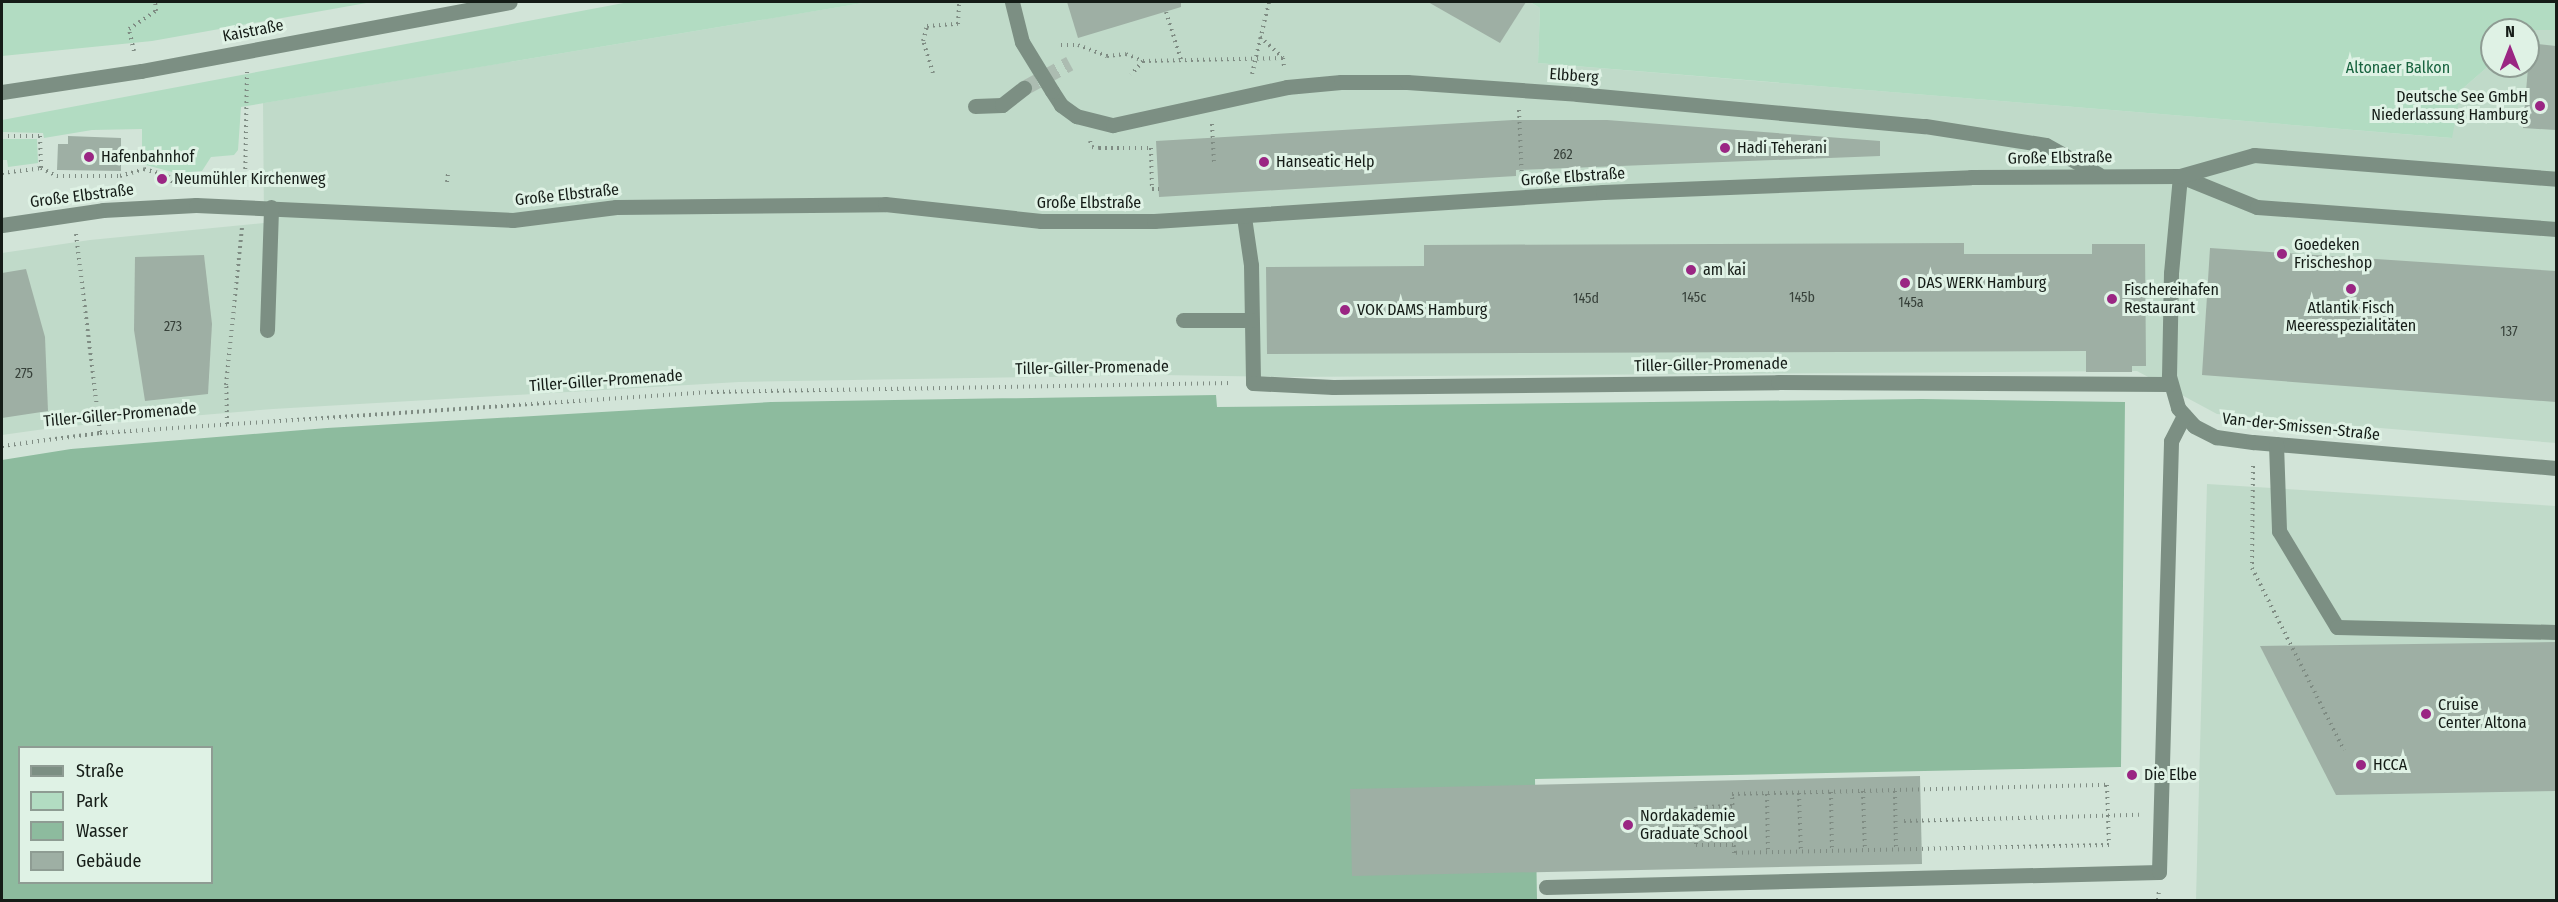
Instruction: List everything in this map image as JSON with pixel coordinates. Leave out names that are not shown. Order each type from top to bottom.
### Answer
[{"type":"street","name":"Kaistraße","points":[[2,92],[141,71],[510,2]]},
{"type":"street","name":"Elbberg","points":[[1012,2],[1022,42],[1061,105],[1076,116],[1113,125],[1287,87],[1407,82],[1925,126],[2046,145],[2100,175]]},
{"type":"street","points":[[975,106],[1002,105],[1024,88]]},
{"type":"street","name":"Große Elbstraße","points":[[2,225],[73,214],[174,205],[271,207],[495,220],[616,207],[868,204],[921,206],[1041,221],[1244,217],[1709,188],[2100,175],[2180,176],[2254,155],[2556,179]]},
{"type":"street","name":"Große Elbstraße","points":[[2180,176],[2257,207],[2556,229]]},
{"type":"street","name":"Van-der-Smissen-Straße","points":[[2180,176],[2171,273],[2169,384],[2184,415],[2216,437],[2556,468]]},
{"type":"street","points":[[267,330],[271,207]]},
{"type":"street","points":[[1182,320],[1251,320],[1251,266],[1244,217]]},
{"type":"street","name":"Tiller-Giller-Promenade","points":[[1251,320],[1253,383],[1333,387],[1778,382],[2169,384]]},
{"type":"street","points":[[1546,887],[2159,872],[2171,441],[2184,415]]},
{"type":"street","points":[[2276,444],[2279,531],[2337,627],[2556,632]]},
{"type":"path","points":[[130,41],[129,29],[156,11],[155,2]]},
{"type":"path","points":[[933,73],[923,41],[927,26],[958,24],[959,2]]},
{"type":"path","points":[[1253,70],[1269,2]]},
{"type":"path","points":[[1166,12],[1181,60]]},
{"type":"path","points":[[1260,36],[1282,58],[1287,87]]},
{"type":"path","points":[[1061,45],[1078,45],[1107,56],[1126,54],[1143,61],[1282,58]]},
{"type":"path","points":[[227,424],[226,385],[245,206],[247,51]]},
{"type":"path","points":[[1131,75],[1143,61]]},
{"type":"path","points":[[1210,103],[1214,162]]},
{"type":"path","points":[[1518,106],[1524,199]]},
{"type":"path","points":[[2,136],[40,136],[41,168]]},
{"type":"path","points":[[1099,148],[1151,148],[1152,189],[1159,189]]},
{"type":"path","points":[[2,173],[41,168],[57,176],[120,176],[133,169],[144,169],[172,179],[174,205]]},
{"type":"path","points":[[447,182],[448,174]]},
{"type":"path","points":[[73,214],[100,433]]},
{"type":"path","name":"Tiller-Giller-Promenade","points":[[2,446],[100,433],[711,392],[1214,383]]},
{"type":"path","points":[[2253,442],[2252,568],[2344,750]]},
{"type":"path","points":[[2107,785],[2109,845],[1734,853],[1732,794],[1895,791],[2107,785]]},
{"type":"path","points":[[1863,791],[1865,851]]},
{"type":"path","points":[[1895,791],[1896,850]]},
{"type":"path","points":[[1831,792],[1832,851]]},
{"type":"path","points":[[1799,793],[1801,852]]},
{"type":"path","points":[[1767,794],[1768,852]]},
{"type":"path","points":[[1732,806],[1695,807],[1696,845],[1733,845]]},
{"type":"path","points":[[1904,821],[2118,815]]},
{"type":"path","points":[[1641,829],[1696,828]]},
{"type":"shaded area","points":[[869,2],[1530,2],[1540,8],[1538,63],[2451,138],[2461,90],[2480,73],[2480,78],[2540,78],[2540,29],[2556,30],[2556,443],[2217,414],[2137,371],[1290,377],[1160,375],[739,382],[273,409],[59,427],[2,435],[2,253],[90,240],[264,223],[263,103]]},
{"type":"shaded area","points":[[2207,484],[2556,506],[2556,900],[2196,900]]},
{"type":"green space","points":[[2,2],[372,2],[152,41],[2,56]]},
{"type":"green space","points":[[629,2],[869,2],[241,107],[238,150],[234,155],[211,157],[202,171],[176,173],[142,164],[142,129],[92,130],[44,138],[43,133],[2,132],[2,120]]},
{"type":"green space","name":"Altonaer Balkon","points":[[1530,2],[2556,2],[2556,30],[2540,30],[2540,18],[2480,18],[2480,73],[2461,90],[2452,138],[1538,63],[1540,8]]},
{"type":"green space","points":[[2,139],[37,139],[38,163],[8,167],[7,160],[2,160]]},
{"type":"water","points":[[1216,395],[1217,407],[1922,399],[2125,402],[2121,767],[1535,779],[1537,900],[2,900],[2,460],[71,449],[327,428],[771,402]]},
{"type":"building","points":[[1067,2],[1181,2],[1181,7],[1078,38]]},
{"type":"building","points":[[1428,2],[1526,2],[1500,43]]},
{"type":"building","name":"Deutsche See GmbH Niederlassung Hamburg","points":[[2540,44],[2556,46],[2556,130],[2523,128],[2527,78],[2540,78]]},
{"type":"building","points":[[1513,120],[1607,120],[1880,141],[1880,156],[1516,170],[1516,176],[1159,197],[1156,141]]},
{"type":"building","name":"Hafenbahnhof","points":[[68,136],[121,138],[121,171],[57,170],[58,144],[68,144]]},
{"type":"building","points":[[1964,243],[1964,254],[2092,254],[2092,244],[2145,244],[2146,366],[2132,366],[2132,372],[2086,372],[2086,351],[1267,354],[1266,267],[1424,266],[1424,245]]},
{"type":"building","points":[[2210,248],[2556,271],[2556,402],[2202,375]]},
{"type":"building","points":[[204,255],[212,324],[208,394],[145,401],[134,330],[135,257]]},
{"type":"building","points":[[26,269],[45,337],[48,411],[2,418],[2,273]]},
{"type":"building","name":"Cruise Center Altona","points":[[2556,642],[2556,791],[2336,795],[2260,646]]},
{"type":"building","name":"Nordakademie Graduate School","points":[[1920,776],[1922,864],[1352,876],[1350,789]]},
{"type":"tunnel","points":[[1024,88],[1070,63]]},
{"type":"place","name":"Deutsche See GmbH Niederlassung Hamburg","points":[[2540,106]]},
{"type":"place","name":"Hadi Teherani","points":[[1725,148]]},
{"type":"place","name":"Hafenbahnhof","points":[[89,157]]},
{"type":"place","name":"Hanseatic Help","points":[[1264,162]]},
{"type":"place","name":"Neumühler Kirchenweg","points":[[162,179]]},
{"type":"place","name":"Goedeken Frischeshop","points":[[2282,254]]},
{"type":"place","name":"am kai","points":[[1691,270]]},
{"type":"place","name":"DAS WERK Hamburg","points":[[1905,283]]},
{"type":"place","name":"Atlantik Fisch Meeresspezialitäten","points":[[2351,289]]},
{"type":"place","name":"Fischereihafen Restaurant","points":[[2112,299]]},
{"type":"place","name":"VOK DAMS Hamburg","points":[[1345,310]]},
{"type":"place","name":"Cruise Center Altona","points":[[2426,714]]},
{"type":"place","name":"HCCA","points":[[2361,765]]},
{"type":"place","name":"Die Elbe","points":[[2132,775]]},
{"type":"place","name":"Nordakademie Graduate School","points":[[1628,825]]}]
